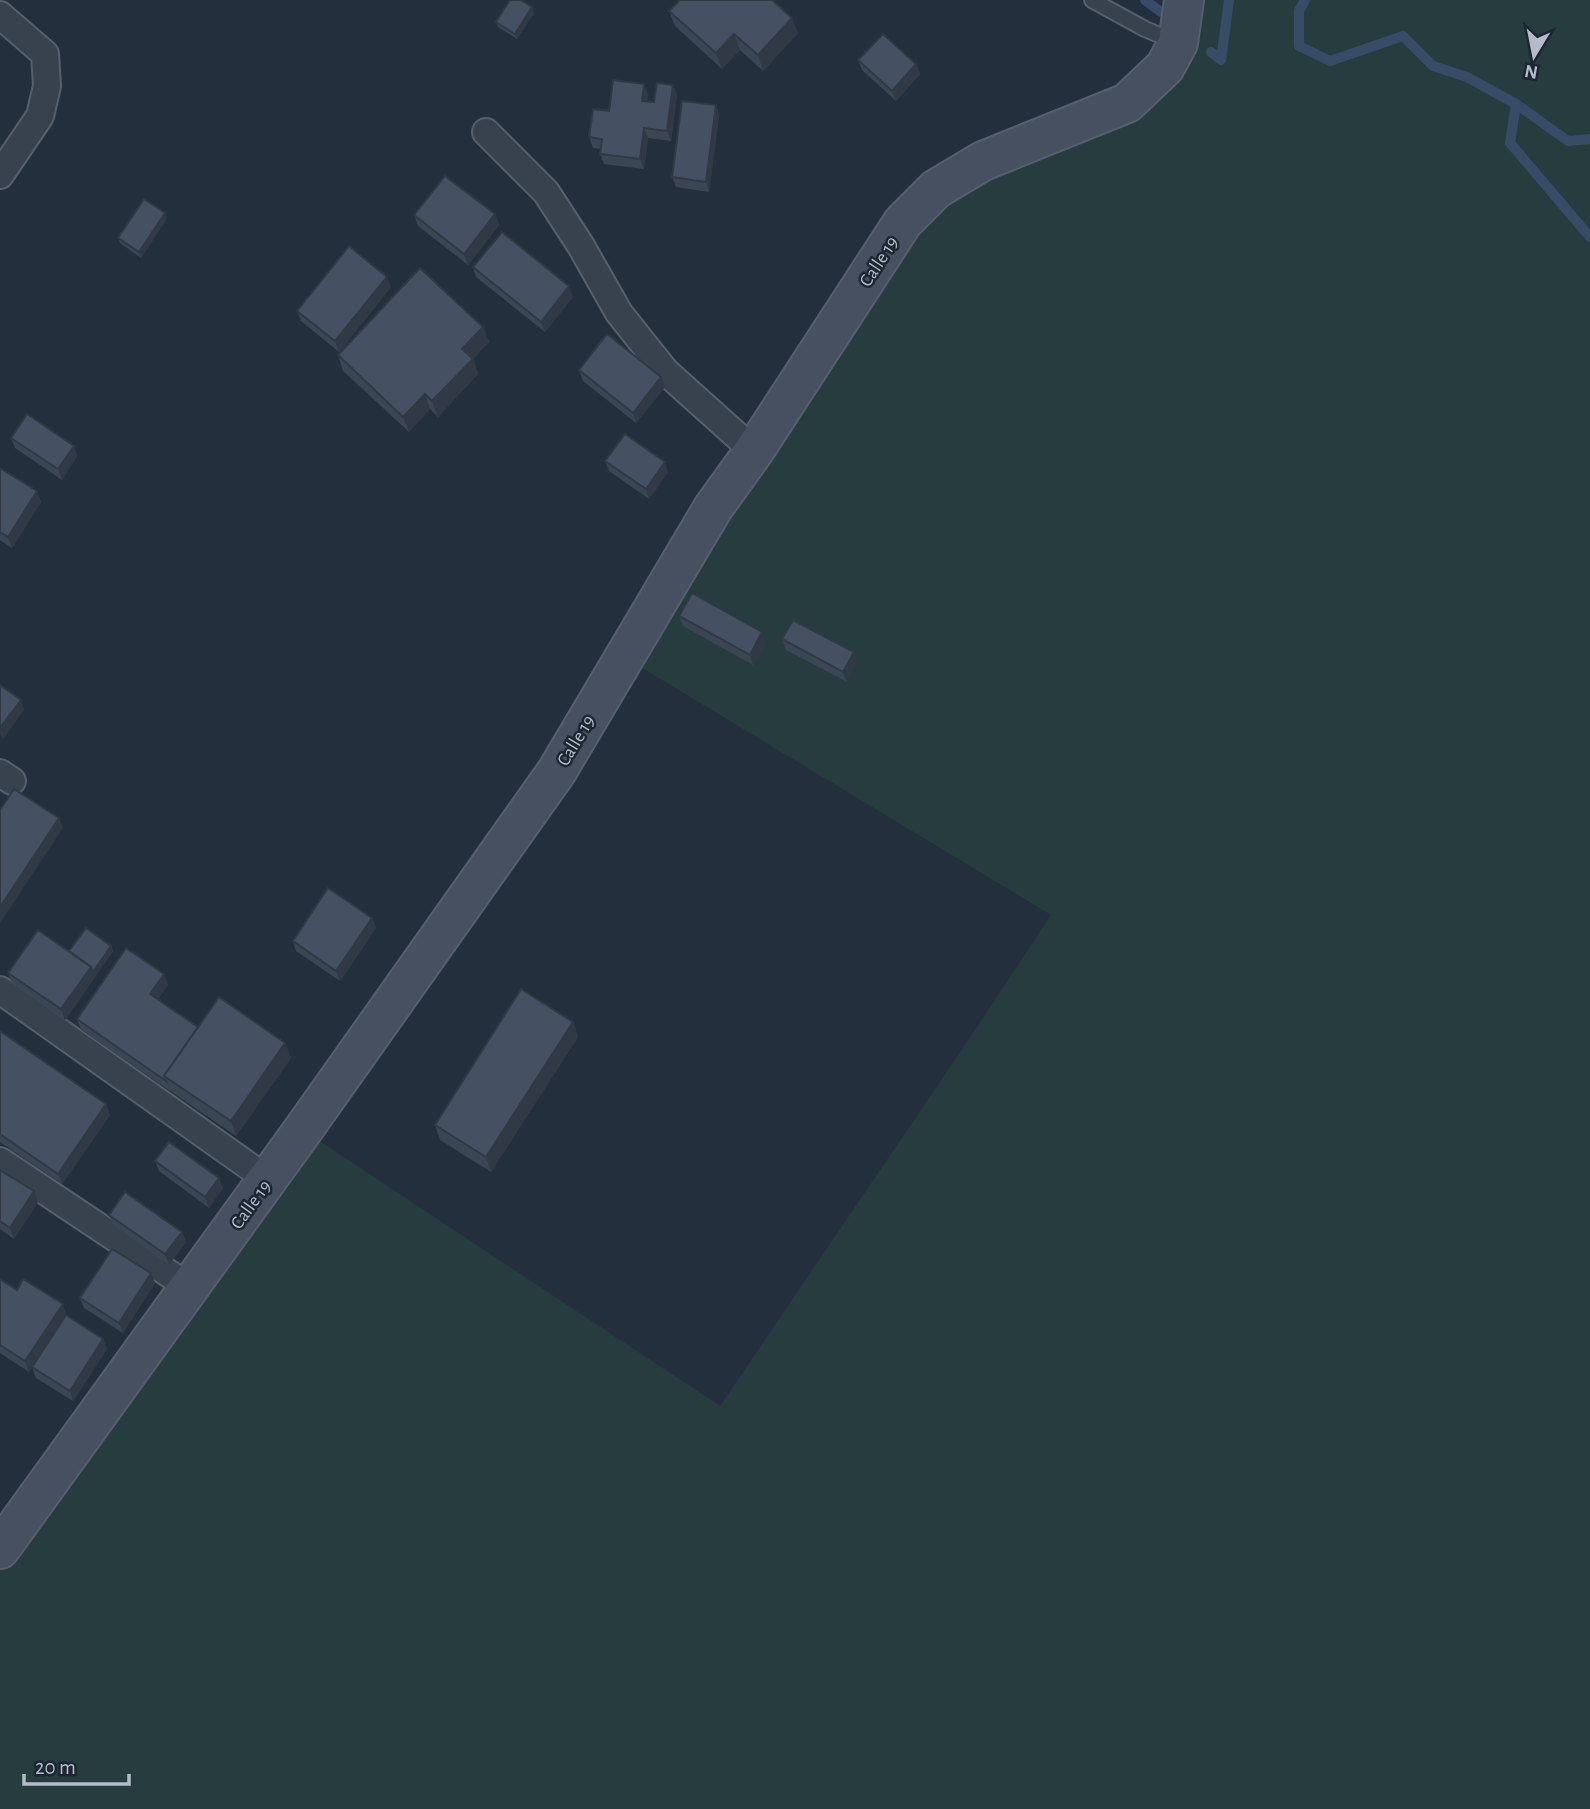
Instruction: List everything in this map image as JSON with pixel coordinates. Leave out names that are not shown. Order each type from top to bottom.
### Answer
[{"type":"street","name":"Calle 19","points":[[0,1549],[557,771],[713,508],[754,451],[903,222],[936,189],[983,161],[1127,103],[1165,68],[1178,43],[1184,0]]},
{"type":"street","points":[[0,15],[45,54],[47,86],[40,116],[0,175]]},
{"type":"street","points":[[486,132],[546,192],[619,313],[666,372],[754,451]]},
{"type":"street","points":[[0,990],[267,1179]]},
{"type":"street","points":[[0,1161],[190,1287]]},
{"type":"lane","points":[[1092,0],[1144,29],[1178,43]]},
{"type":"green space","points":[[1184,0],[1590,0],[1590,1809],[0,1809],[0,1549],[303,1130],[720,1406],[1051,915],[624,657],[903,222],[1127,103]]},
{"type":"building","points":[[510,0],[520,0],[532,7],[515,34],[496,22]]},
{"type":"building","points":[[680,0],[772,0],[792,18],[758,55],[734,34],[716,53],[669,11]]},
{"type":"building","points":[[883,34],[916,64],[892,91],[858,60]]},
{"type":"building","points":[[613,80],[644,84],[642,101],[654,102],[657,83],[673,85],[667,131],[644,128],[640,159],[600,154],[602,139],[589,137],[593,109],[609,111]]},
{"type":"building","points":[[682,101],[716,105],[706,182],[672,177]]},
{"type":"building","points":[[445,176],[495,214],[464,254],[414,215]]},
{"type":"building","points":[[144,199],[165,213],[139,252],[118,238]]},
{"type":"building","points":[[502,232],[569,286],[541,322],[473,267]]},
{"type":"building","points":[[349,246],[387,277],[335,341],[297,311]]},
{"type":"building","points":[[420,268],[483,327],[462,349],[473,359],[432,401],[425,394],[403,417],[338,355]]},
{"type":"building","points":[[607,334],[661,377],[633,413],[579,370]]},
{"type":"building","points":[[27,414],[74,446],[58,469],[11,438]]},
{"type":"building","points":[[625,434],[665,462],[646,489],[605,461]]},
{"type":"building","points":[[0,468],[37,491],[8,537],[0,532]]},
{"type":"building","points":[[692,593],[762,632],[750,655],[679,616]]},
{"type":"building","points":[[793,620],[854,652],[843,672],[782,639]]},
{"type":"building","points":[[0,685],[21,700],[0,728]]},
{"type":"building","points":[[14,789],[59,818],[0,907],[0,810]]},
{"type":"building","points":[[328,888],[372,918],[336,971],[293,941]]},
{"type":"building","points":[[86,928],[111,946],[93,972],[91,967],[69,951]]},
{"type":"building","points":[[38,930],[91,967],[61,1009],[8,973]]},
{"type":"building","points":[[126,948],[164,974],[150,994],[198,1027],[164,1076],[166,1081],[77,1019]]},
{"type":"building","points":[[521,989],[573,1022],[486,1157],[435,1125]]},
{"type":"building","points":[[219,997],[285,1043],[231,1121],[164,1076]]},
{"type":"building","points":[[0,1031],[106,1104],[58,1174],[0,1134]]},
{"type":"building","points":[[169,1142],[219,1178],[205,1197],[155,1161]]},
{"type":"building","points":[[0,1170],[34,1191],[10,1228],[0,1221]]},
{"type":"building","points":[[125,1192],[182,1232],[165,1254],[109,1215]]},
{"type":"building","points":[[112,1249],[151,1273],[119,1323],[80,1298]]},
{"type":"building","points":[[0,1279],[17,1290],[23,1279],[63,1304],[25,1361],[0,1345]]},
{"type":"building","points":[[66,1315],[103,1339],[70,1391],[32,1367]]},
{"type":"waterway","points":[[1145,0],[1161,12]]},
{"type":"waterway","points":[[1211,52],[1221,60],[1229,0]]},
{"type":"waterway","points":[[1305,0],[1299,11],[1299,46],[1330,61],[1403,36],[1433,66],[1467,77],[1516,104],[1568,141],[1590,139]]},
{"type":"waterway","points":[[1516,104],[1510,143],[1590,237]]}]
